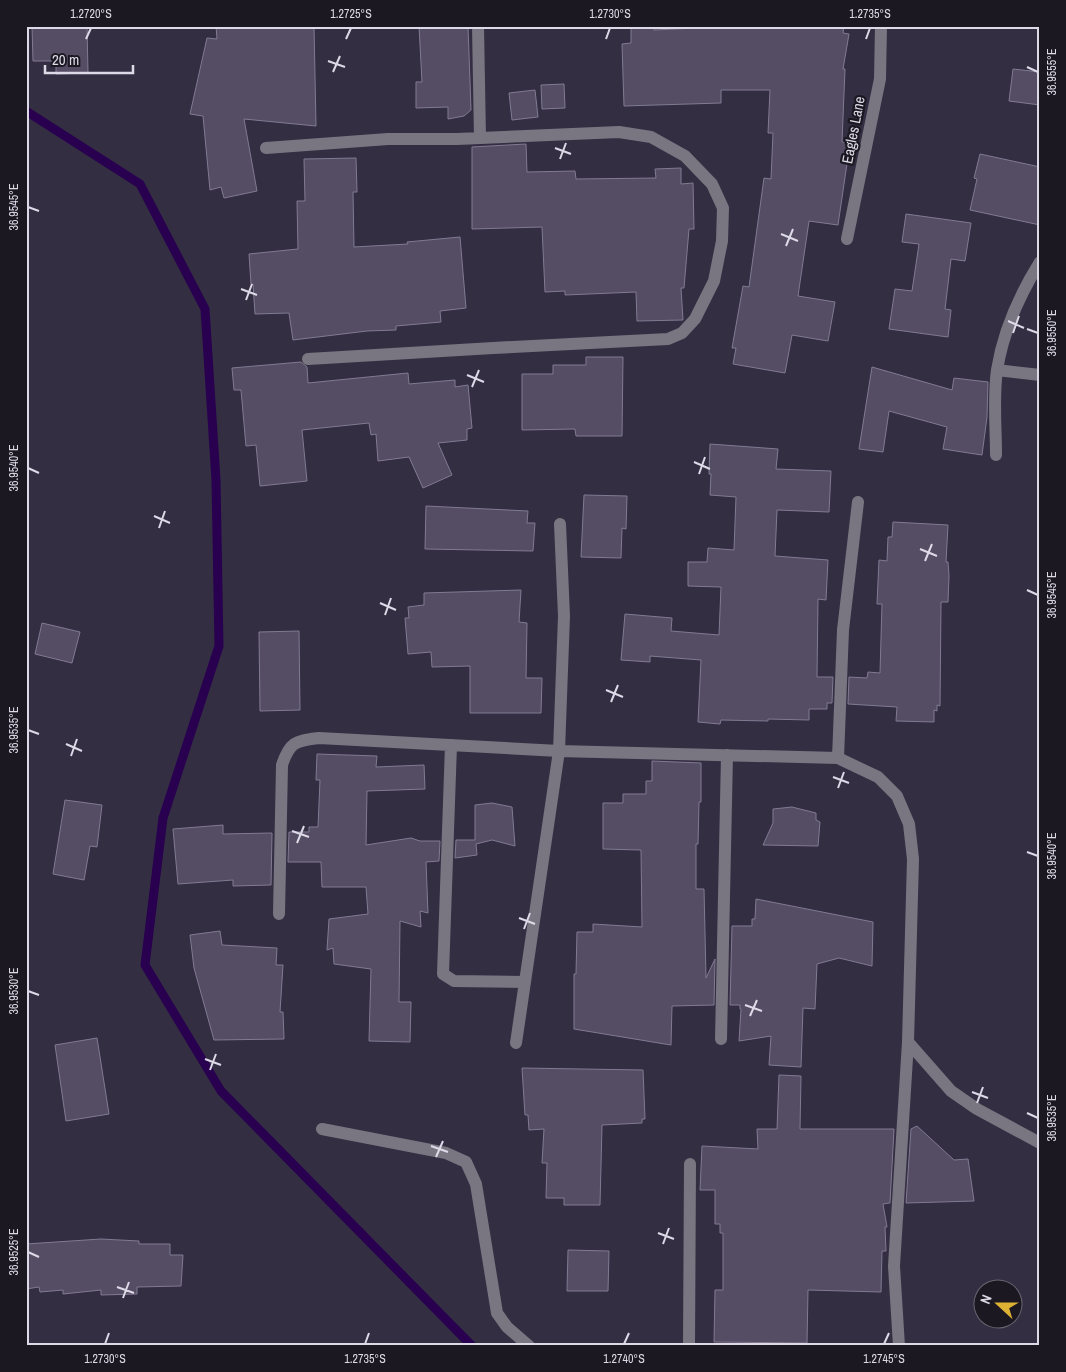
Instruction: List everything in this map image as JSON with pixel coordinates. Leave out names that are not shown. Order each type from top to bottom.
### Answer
[{"type":"street","points":[[478,26],[480,138]]},
{"type":"street","name":"Eagles Lane","points":[[848,240],[880,79],[881,26]]},
{"type":"street","points":[[266,148],[388,139],[480,138],[619,132],[651,137],[685,156],[712,184],[723,208],[722,241],[714,281],[696,319],[682,333],[668,339],[308,359]]},
{"type":"street","points":[[996,455],[998,370],[1006,330],[1040,262]]},
{"type":"street","points":[[998,370],[1040,375]]},
{"type":"street","points":[[838,758],[843,630],[858,502]]},
{"type":"street","points":[[516,1043],[559,751],[564,616],[560,524]]},
{"type":"street","points":[[279,914],[282,764],[286,752],[297,741],[319,738],[559,751],[838,758],[878,777],[897,796],[909,824],[913,859],[908,1042],[894,1266],[898,1346]]},
{"type":"street","points":[[451,745],[443,974],[454,980],[524,982]]},
{"type":"street","points":[[721,1039],[727,755]]},
{"type":"street","points":[[908,1042],[951,1091],[977,1109],[1040,1142]]},
{"type":"street","points":[[322,1129],[446,1153],[466,1162],[476,1184],[497,1313],[508,1327],[529,1346]]},
{"type":"street","points":[[689,1346],[690,1164]]},
{"type":"building","points":[[32,26],[87,26],[88,73],[56,74],[56,61],[33,61]]},
{"type":"building","points":[[216,26],[314,26],[316,126],[244,119],[257,191],[224,198],[221,187],[210,190],[203,116],[190,114],[207,38],[217,39]]},
{"type":"building","points":[[419,26],[468,26],[471,110],[464,116],[448,119],[448,107],[416,108],[416,82],[422,82]]},
{"type":"building","points":[[654,26],[654,30],[738,26],[844,26],[843,33],[849,34],[843,69],[845,69],[842,142],[850,143],[838,225],[809,221],[798,296],[835,302],[828,341],[792,335],[785,373],[733,364],[736,348],[732,348],[743,286],[749,287],[764,178],[771,179],[773,133],[768,133],[770,90],[721,90],[721,103],[624,106],[622,44],[631,43],[631,27]]},
{"type":"building","points":[[1013,69],[1040,72],[1040,105],[1009,101]]},
{"type":"building","points":[[564,84],[565,108],[542,109],[541,85]]},
{"type":"building","points":[[535,90],[538,117],[512,120],[509,93]]},
{"type":"building","points":[[526,144],[527,172],[575,171],[576,179],[656,178],[655,169],[681,168],[681,184],[693,183],[694,229],[689,229],[684,288],[681,288],[683,320],[637,321],[636,292],[565,295],[565,291],[545,292],[542,227],[472,229],[472,147]]},
{"type":"building","points":[[980,154],[1040,167],[1040,225],[970,210],[977,179],[974,178]]},
{"type":"building","points":[[356,158],[357,192],[353,192],[354,247],[408,244],[407,242],[460,237],[466,308],[440,311],[441,322],[396,326],[396,330],[367,331],[293,340],[289,313],[255,314],[249,254],[298,249],[297,201],[305,201],[304,159]]},
{"type":"building","points":[[906,214],[971,223],[965,261],[951,259],[945,309],[951,310],[948,337],[889,329],[895,289],[912,291],[919,244],[902,242]]},
{"type":"building","points":[[586,357],[623,357],[622,436],[576,436],[575,429],[522,430],[522,374],[553,374],[553,365],[586,365]]},
{"type":"building","points":[[301,362],[307,367],[308,383],[408,373],[409,384],[455,380],[455,387],[468,385],[472,428],[467,429],[467,440],[438,443],[452,475],[423,488],[409,457],[378,461],[376,434],[371,435],[369,423],[302,430],[307,481],[260,486],[256,445],[246,446],[241,390],[234,390],[232,368]]},
{"type":"building","points":[[872,367],[952,390],[954,378],[988,382],[987,417],[982,455],[943,449],[947,427],[889,411],[883,452],[859,449]]},
{"type":"building","points":[[710,444],[778,449],[776,469],[831,471],[829,512],[777,510],[775,556],[828,560],[826,600],[818,599],[817,677],[833,677],[832,703],[827,703],[827,709],[809,709],[809,720],[721,720],[720,724],[698,722],[701,660],[650,656],[650,662],[621,660],[625,614],[672,618],[671,631],[719,635],[721,587],[688,586],[688,562],[707,562],[708,548],[734,550],[736,497],[710,495]]},
{"type":"building","points":[[584,495],[627,496],[626,529],[622,528],[621,558],[581,557]]},
{"type":"building","points":[[426,506],[528,511],[527,523],[535,523],[533,551],[425,549]]},
{"type":"building","points":[[893,522],[948,525],[946,562],[948,562],[949,576],[948,602],[941,602],[940,706],[937,705],[937,711],[934,710],[934,722],[896,721],[897,707],[848,704],[849,677],[867,678],[868,672],[880,673],[882,604],[877,604],[879,560],[887,561],[888,537],[892,537]]},
{"type":"building","points":[[521,590],[519,622],[527,623],[526,678],[542,678],[541,713],[470,713],[470,666],[432,667],[431,652],[408,654],[405,618],[409,618],[408,607],[424,605],[424,593]]},
{"type":"building","points":[[42,623],[80,632],[72,663],[35,654]]},
{"type":"building","points":[[299,631],[300,710],[260,711],[259,632]]},
{"type":"building","points":[[317,754],[377,756],[376,767],[424,765],[425,789],[367,791],[366,845],[411,838],[420,841],[440,841],[439,861],[426,862],[428,913],[420,911],[421,927],[400,921],[399,1002],[411,1002],[410,1042],[369,1041],[371,969],[334,964],[333,948],[327,950],[329,919],[368,914],[366,887],[322,887],[321,862],[288,862],[289,832],[309,832],[309,827],[318,827],[320,780],[316,780]]},
{"type":"building","points":[[652,761],[701,763],[701,802],[699,802],[698,844],[696,844],[696,889],[704,889],[706,978],[715,959],[714,1005],[672,1006],[671,1045],[574,1029],[574,974],[576,974],[577,932],[593,932],[593,924],[642,927],[641,850],[603,849],[603,803],[623,803],[623,794],[646,794],[646,781],[652,781]]},
{"type":"building","points":[[65,800],[102,805],[97,847],[90,846],[84,880],[53,874]]},
{"type":"building","points":[[492,803],[512,807],[515,846],[492,840],[476,844],[477,855],[455,858],[456,840],[475,840],[475,805]]},
{"type":"building","points":[[792,807],[816,813],[816,820],[820,822],[818,846],[763,845],[773,823],[773,809]]},
{"type":"building","points":[[223,825],[223,834],[272,833],[271,885],[233,886],[233,880],[178,884],[173,829]]},
{"type":"building","points":[[756,899],[873,922],[872,966],[839,958],[817,964],[815,1009],[803,1008],[801,1067],[769,1065],[771,1036],[739,1041],[740,1005],[730,1005],[732,926],[752,926],[752,919],[755,919]]},
{"type":"building","points":[[220,931],[222,945],[277,948],[276,965],[283,965],[280,1012],[283,1012],[284,1039],[214,1040],[194,968],[190,935]]},
{"type":"building","points":[[97,1038],[109,1114],[66,1121],[55,1045]]},
{"type":"building","points":[[522,1068],[643,1070],[645,1119],[642,1119],[642,1123],[602,1125],[600,1205],[564,1205],[564,1198],[546,1198],[547,1163],[542,1163],[544,1129],[529,1130],[528,1115],[525,1115]]},
{"type":"building","points":[[779,1075],[801,1076],[800,1129],[894,1129],[890,1203],[883,1204],[887,1227],[885,1227],[886,1251],[882,1251],[881,1292],[808,1290],[807,1343],[714,1342],[715,1290],[723,1290],[723,1233],[720,1233],[720,1224],[715,1224],[715,1190],[700,1190],[702,1146],[758,1149],[757,1129],[777,1129]]},
{"type":"building","points":[[917,1126],[954,1160],[968,1159],[974,1201],[906,1203],[911,1129]]},
{"type":"building","points":[[101,1239],[139,1241],[139,1244],[170,1244],[170,1255],[183,1255],[181,1286],[137,1287],[137,1294],[101,1295],[101,1290],[63,1294],[63,1290],[40,1292],[39,1287],[26,1289],[26,1244]]},
{"type":"building","points":[[568,1250],[609,1251],[608,1291],[567,1291]]},
{"type":"waterway","points":[[26,111],[140,184],[205,309],[216,480],[219,646],[163,818],[145,965],[221,1091],[472,1346]]}]
